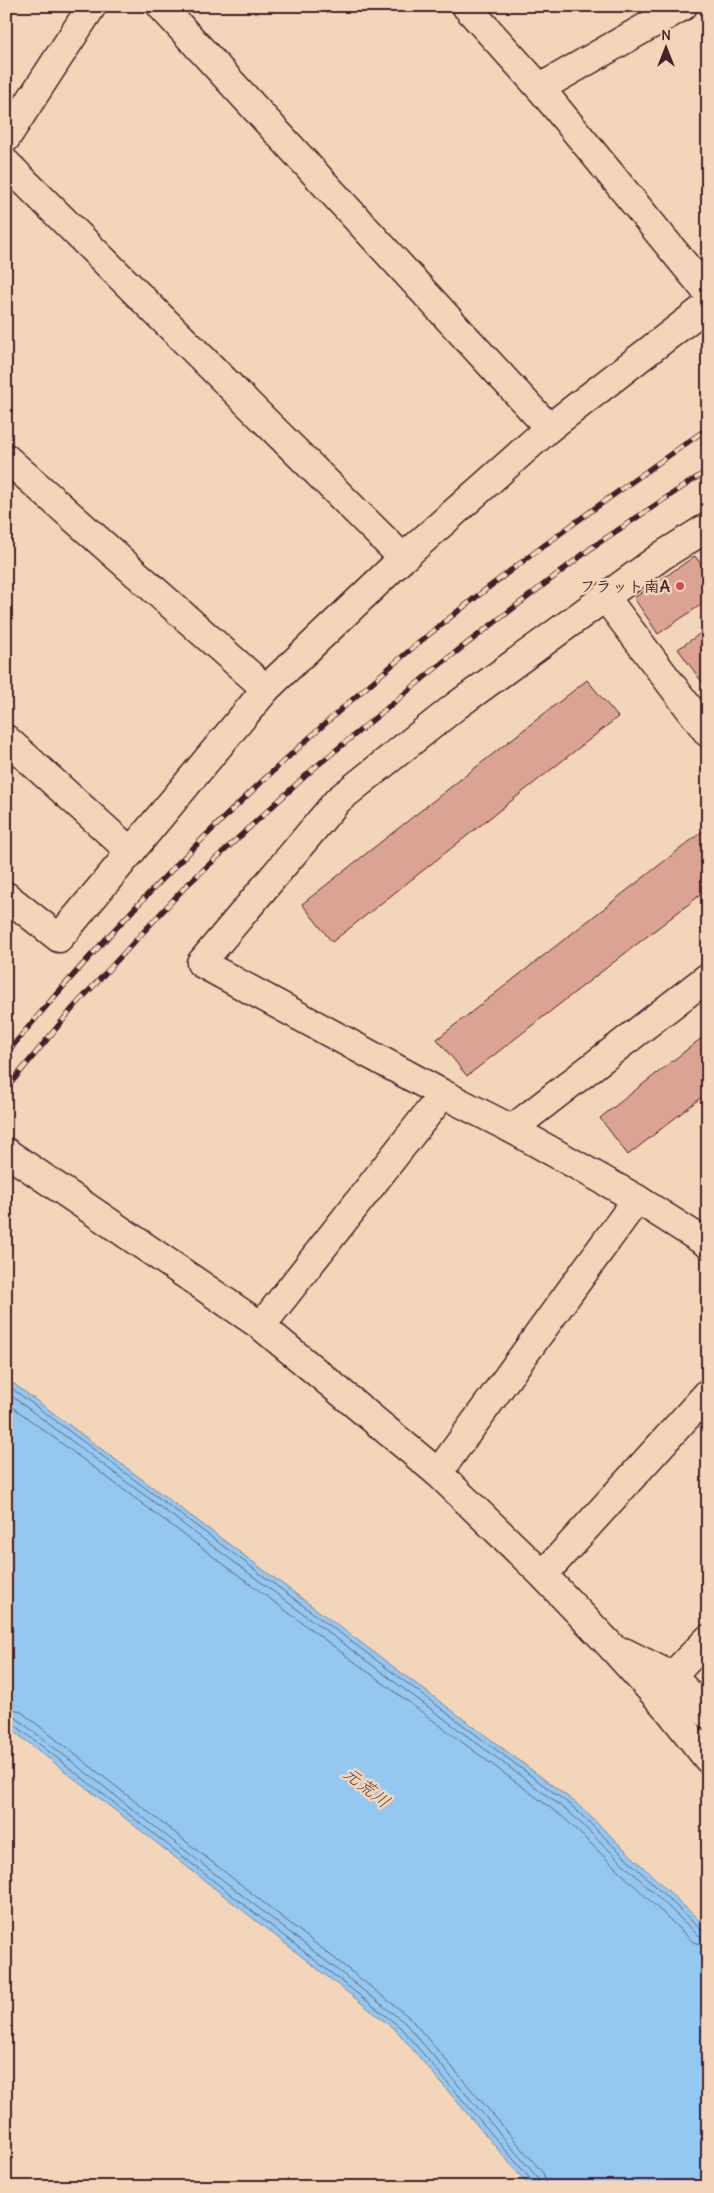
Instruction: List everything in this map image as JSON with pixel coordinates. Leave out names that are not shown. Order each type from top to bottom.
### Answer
[{"type":"street","points":[[6,138],[92,6]]},
{"type":"street","points":[[161,6],[549,428]]},
{"type":"street","points":[[466,6],[540,88],[708,293]]},
{"type":"street","points":[[540,88],[683,6]]},
{"type":"street","points":[[6,163],[403,558]]},
{"type":"street","points":[[6,896],[59,938],[266,689],[403,558],[549,428],[708,305]]},
{"type":"street","points":[[6,458],[266,689]]},
{"type":"street","points":[[708,527],[663,555],[456,706],[338,800],[201,963],[443,1094],[512,1129],[637,1199],[708,1244]]},
{"type":"street","points":[[606,597],[708,733]]},
{"type":"street","points":[[6,739],[131,852]]},
{"type":"street","points":[[512,1129],[708,977]]},
{"type":"street","points":[[261,1326],[443,1094]]},
{"type":"street","points":[[6,1152],[261,1326],[438,1473],[610,1645],[668,1710],[708,1759]]},
{"type":"street","points":[[438,1473],[637,1199]]},
{"type":"street","points":[[543,1576],[708,1393]]},
{"type":"street","points":[[672,1676],[708,1639]]},
{"type":"street","points":[[610,1645],[672,1676],[708,1714]]},
{"type":"water","name":"元荒川","points":[[6,1378],[576,1803],[708,1929],[708,2187],[530,2187],[397,2031],[6,1725]]},
{"type":"building","name":"フラット南A","points":[[695,556],[708,574],[708,600],[658,634],[634,598]]},
{"type":"building","points":[[708,628],[708,678],[702,682],[678,649]]},
{"type":"building","points":[[587,680],[618,717],[332,942],[302,904]]},
{"type":"building","points":[[708,827],[708,889],[467,1076],[437,1039]]},
{"type":"building","points":[[708,1033],[708,1092],[628,1155],[600,1118]]},
{"type":"railway","points":[[6,1054],[53,998],[152,890],[204,837],[311,736],[422,640],[492,585],[599,505],[708,428]]},
{"type":"railway","points":[[6,1089],[73,1008],[186,886],[313,769],[443,662],[594,546],[708,470]]},
{"type":"place","name":"フラット南A","points":[[680,586]]}]
